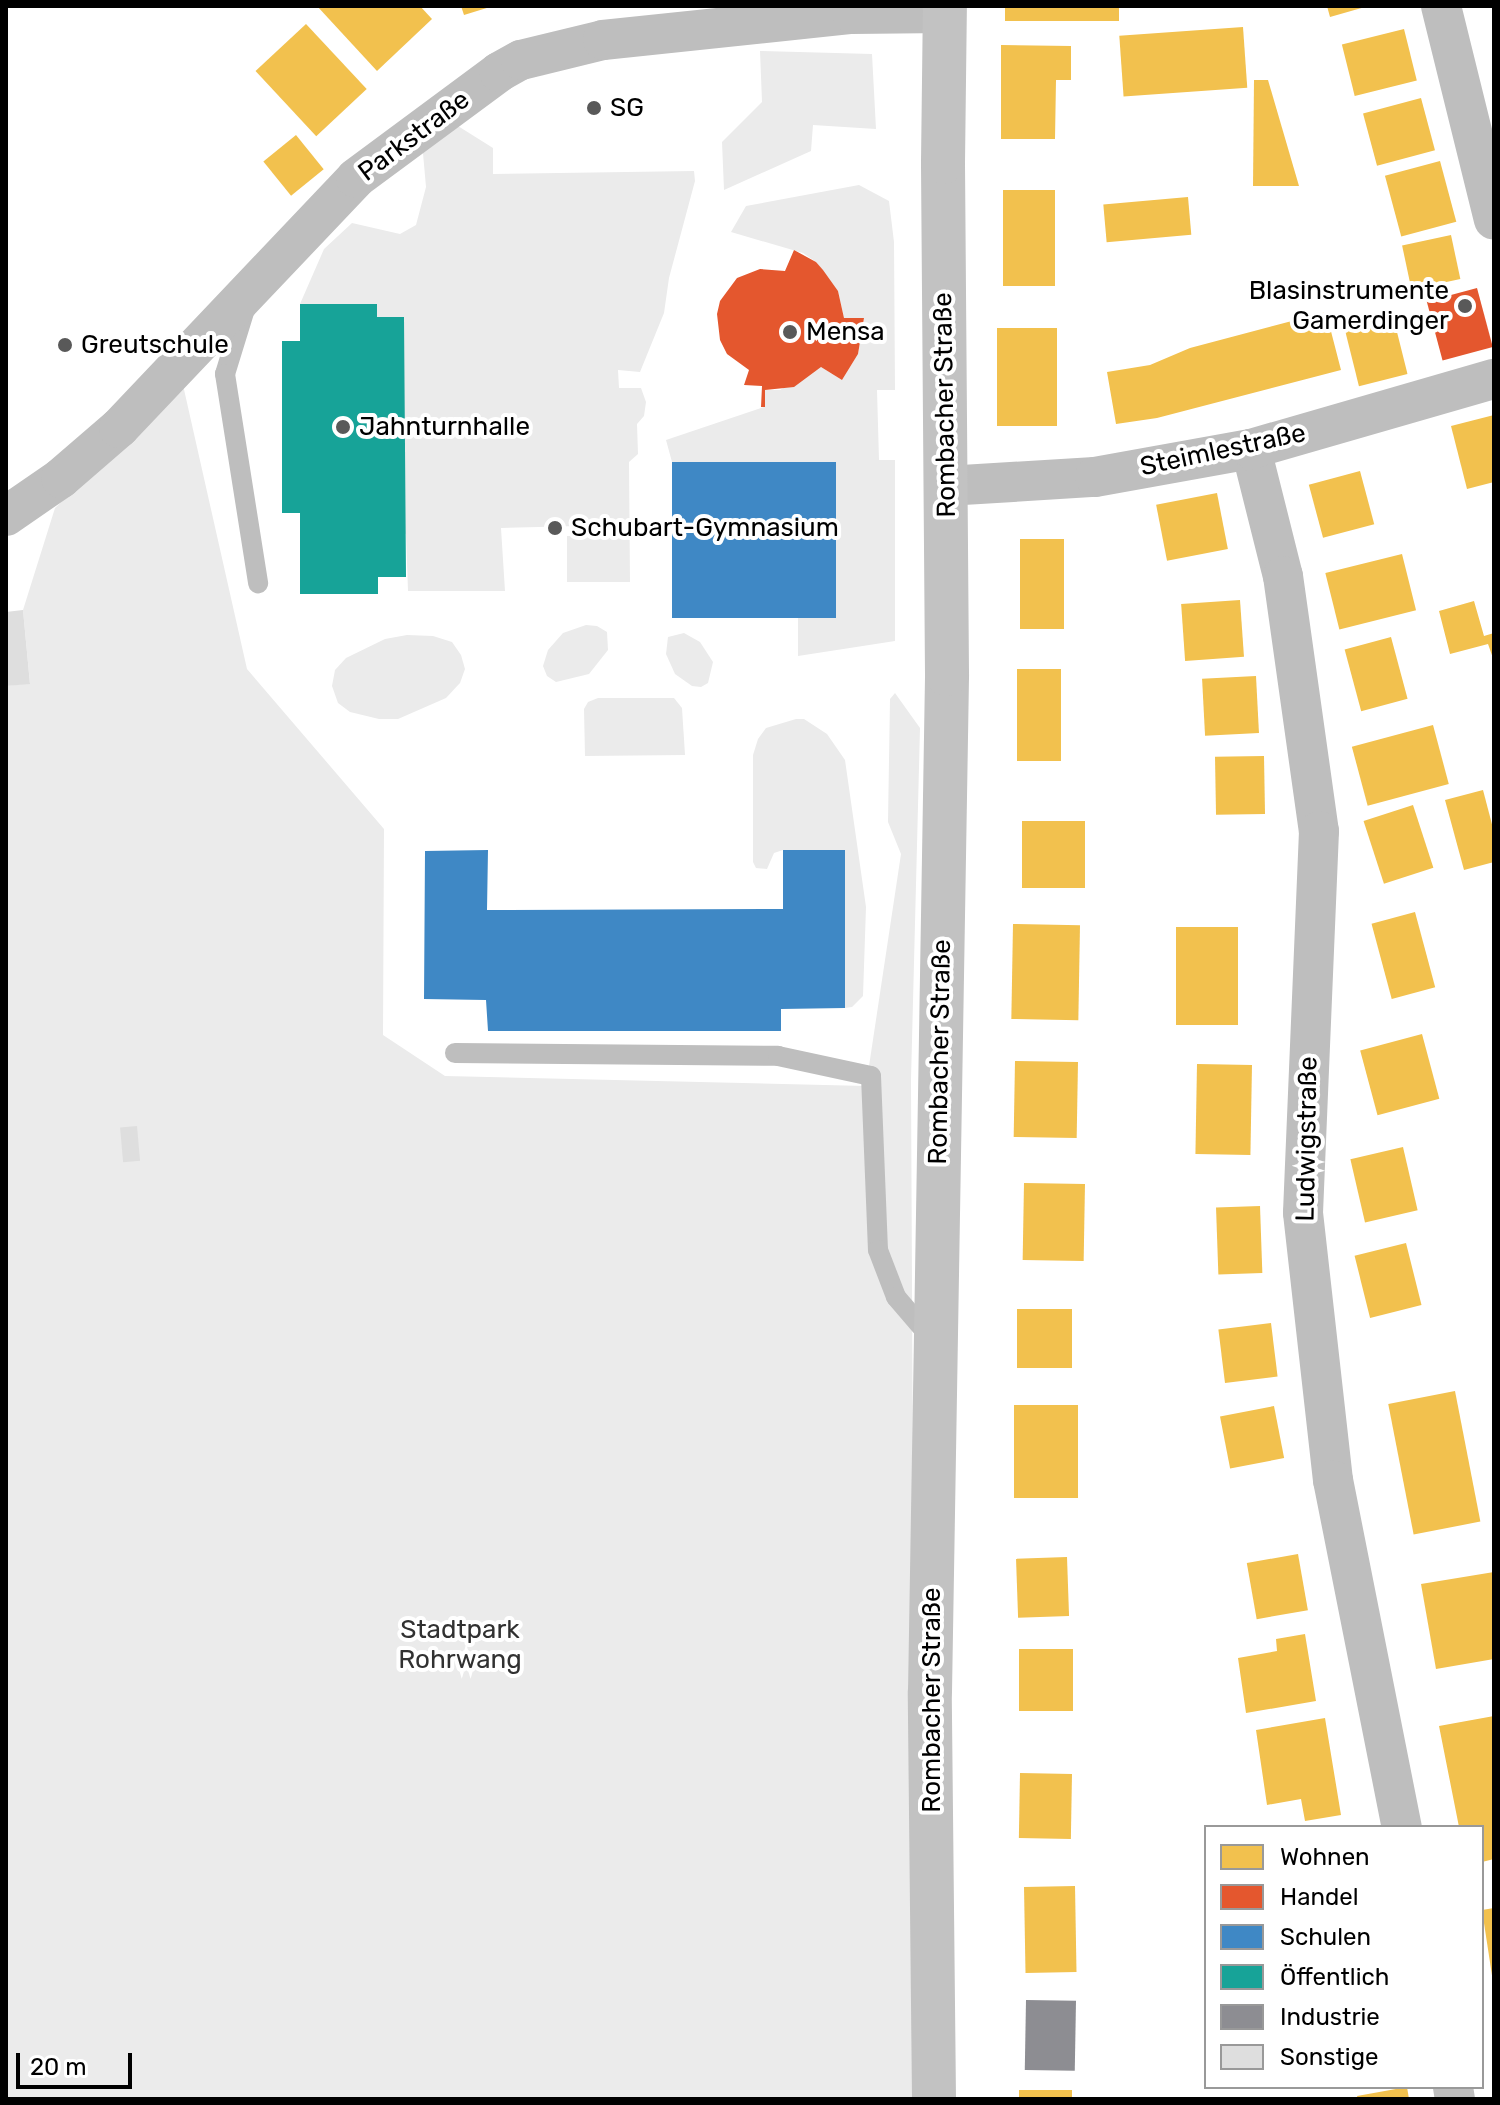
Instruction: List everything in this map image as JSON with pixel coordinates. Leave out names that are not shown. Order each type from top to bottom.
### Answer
[{"type":"main road","name":"Rombacher Straße","points":[[934,2099],[930,1692],[947,674],[943,162],[945,10]]},
{"type":"street","points":[[1441,6],[1494,220]]},
{"type":"street","name":"Parkstraße","points":[[6,516],[61,478],[119,428],[356,178],[499,72],[521,60],[603,40],[849,10],[945,10]]},
{"type":"street","name":"Steimlestraße","points":[[946,486],[1095,477],[1251,449],[1494,379]]},
{"type":"street","name":"Ludwigstraße","points":[[1251,449],[1283,576],[1319,831],[1303,1213],[1333,1480],[1402,1825]]},
{"type":"lane","points":[[251,291],[225,374],[258,583]]},
{"type":"lane","points":[[455,1053],[778,1056],[871,1076],[878,1250],[896,1297],[935,1342]]},
{"type":"green space","points":[[760,51],[872,54],[876,129],[813,125],[811,151],[724,190],[722,142],[762,102]]},
{"type":"green space","points":[[450,121],[493,148],[493,174],[694,171],[695,181],[669,278],[664,313],[640,372],[618,370],[619,388],[641,388],[646,402],[644,416],[637,424],[638,454],[629,462],[630,582],[567,582],[567,536],[619,535],[619,525],[501,528],[505,591],[408,591],[406,534],[403,533],[404,317],[377,317],[376,304],[300,304],[324,249],[352,223],[400,234],[416,225],[426,187],[422,142]]},
{"type":"green space","points":[[859,185],[889,201],[894,242],[895,390],[877,390],[879,460],[895,460],[895,641],[798,656],[798,618],[836,618],[835,462],[672,462],[666,440],[764,407],[765,390],[780,390],[821,367],[842,380],[858,354],[864,318],[844,318],[838,291],[816,262],[803,253],[731,232],[746,206]]},
{"type":"green space","name":"Stadtpark Rohrwang","points":[[183,385],[247,669],[384,829],[383,1035],[445,1076],[866,1086],[901,854],[888,822],[890,699],[895,693],[920,728],[911,1080],[916,2099],[6,2099],[6,686],[30,683],[23,610],[55,508]]},
{"type":"green space","points":[[586,625],[597,626],[607,632],[608,650],[589,674],[556,682],[547,676],[543,666],[548,650],[563,633]]},
{"type":"green space","points":[[684,633],[700,642],[713,662],[708,683],[701,687],[692,686],[675,674],[666,654],[668,637]]},
{"type":"green space","points":[[407,635],[433,636],[452,642],[461,655],[465,669],[460,683],[446,698],[398,719],[379,719],[350,712],[338,703],[332,686],[335,670],[346,658],[385,639]]},
{"type":"green space","points":[[598,698],[674,698],[682,708],[685,755],[585,756],[584,709],[588,702]]},
{"type":"green space","points":[[804,719],[827,734],[845,760],[866,907],[863,996],[852,1007],[845,1008],[845,850],[783,850],[774,853],[767,869],[756,868],[753,862],[753,755],[758,739],[766,728]]},
{"type":"building: Wohnen","points":[[317,6],[420,6],[432,19],[377,71]]},
{"type":"building: Wohnen","points":[[461,6],[490,6],[490,7],[464,15]]},
{"type":"building: Wohnen","points":[[1005,6],[1119,6],[1119,21],[1005,21]]},
{"type":"building: Wohnen","points":[[1327,6],[1365,6],[1365,7],[1330,17]]},
{"type":"building: Wohnen","points":[[306,24],[367,89],[316,136],[256,71]]},
{"type":"building: Wohnen","points":[[1243,27],[1247,88],[1124,97],[1119,36]]},
{"type":"building: Wohnen","points":[[1404,29],[1417,80],[1355,96],[1342,44]]},
{"type":"building: Wohnen","points":[[1001,45],[1071,46],[1071,80],[1056,80],[1055,139],[1001,139]]},
{"type":"building: Wohnen","points":[[1254,80],[1268,80],[1299,186],[1253,186]]},
{"type":"building: Wohnen","points":[[1421,98],[1435,150],[1377,166],[1363,114]]},
{"type":"building: Wohnen","points":[[296,135],[324,169],[291,196],[263,161]]},
{"type":"building: Wohnen","points":[[1440,161],[1456,222],[1401,237],[1385,176]]},
{"type":"building: Wohnen","points":[[1003,190],[1055,190],[1055,286],[1003,286]]},
{"type":"building: Wohnen","points":[[1188,197],[1191,235],[1107,242],[1103,204]]},
{"type":"building: Wohnen","points":[[1451,235],[1460,279],[1411,289],[1402,245]]},
{"type":"building: Wohnen","points":[[1326,312],[1341,370],[1157,418],[1116,424],[1107,372],[1150,365],[1190,348]]},
{"type":"building: Wohnen","points":[[1392,312],[1407,374],[1359,386],[1343,324]]},
{"type":"building: Wohnen","points":[[997,328],[1057,328],[1057,426],[997,426]]},
{"type":"building: Wohnen","points":[[1494,415],[1494,482],[1467,489],[1451,426]]},
{"type":"building: Wohnen","points":[[1360,471],[1374,524],[1323,538],[1309,485]]},
{"type":"building: Wohnen","points":[[1217,493],[1228,549],[1167,561],[1156,505]]},
{"type":"building: Wohnen","points":[[1020,539],[1064,539],[1064,629],[1020,629]]},
{"type":"building: Wohnen","points":[[1402,554],[1416,610],[1339,629],[1325,573]]},
{"type":"building: Wohnen","points":[[1240,600],[1244,657],[1185,661],[1181,604]]},
{"type":"building: Wohnen","points":[[1474,601],[1484,636],[1494,633],[1494,661],[1488,644],[1450,654],[1439,611]]},
{"type":"building: Wohnen","points":[[1391,637],[1408,699],[1361,711],[1345,649]]},
{"type":"building: Wohnen","points":[[1017,669],[1061,669],[1061,761],[1017,761]]},
{"type":"building: Wohnen","points":[[1256,676],[1259,733],[1205,736],[1202,679]]},
{"type":"building: Wohnen","points":[[1433,725],[1449,784],[1368,806],[1352,747]]},
{"type":"building: Wohnen","points":[[1264,756],[1265,814],[1216,815],[1215,757]]},
{"type":"building: Wohnen","points":[[1483,790],[1494,832],[1494,862],[1464,870],[1445,800]]},
{"type":"building: Wohnen","points":[[1413,805],[1433,868],[1384,884],[1364,821]]},
{"type":"building: Wohnen","points":[[1022,821],[1085,821],[1085,888],[1022,888]]},
{"type":"building: Wohnen","points":[[1415,912],[1435,987],[1392,999],[1372,924]]},
{"type":"building: Wohnen","points":[[1013,924],[1080,925],[1078,1020],[1011,1019]]},
{"type":"building: Wohnen","points":[[1176,927],[1238,927],[1238,1025],[1176,1025]]},
{"type":"building: Wohnen","points":[[1422,1034],[1439,1099],[1378,1115],[1360,1051]]},
{"type":"building: Wohnen","points":[[1015,1061],[1078,1062],[1077,1138],[1014,1137]]},
{"type":"building: Wohnen","points":[[1197,1064],[1252,1065],[1250,1155],[1195,1154]]},
{"type":"building: Wohnen","points":[[1403,1147],[1418,1210],[1365,1222],[1350,1159]]},
{"type":"building: Wohnen","points":[[1024,1183],[1085,1184],[1084,1261],[1023,1260]]},
{"type":"building: Wohnen","points":[[1260,1206],[1262,1273],[1218,1274],[1216,1208]]},
{"type":"building: Wohnen","points":[[1406,1243],[1421,1305],[1370,1318],[1355,1256]]},
{"type":"building: Wohnen","points":[[1017,1309],[1072,1309],[1072,1368],[1017,1368]]},
{"type":"building: Wohnen","points":[[1271,1323],[1278,1377],[1225,1383],[1218,1329]]},
{"type":"building: Wohnen","points":[[1455,1391],[1480,1522],[1414,1535],[1388,1404]]},
{"type":"building: Wohnen","points":[[1014,1405],[1078,1405],[1078,1498],[1014,1498]]},
{"type":"building: Wohnen","points":[[1274,1406],[1284,1458],[1230,1469],[1220,1416]]},
{"type":"building: Wohnen","points":[[1298,1554],[1308,1610],[1257,1619],[1247,1563]]},
{"type":"building: Wohnen","points":[[1067,1557],[1069,1616],[1018,1618],[1016,1559]]},
{"type":"building: Wohnen","points":[[1494,1572],[1494,1659],[1436,1669],[1421,1584]]},
{"type":"building: Wohnen","points":[[1305,1634],[1316,1701],[1246,1713],[1238,1658],[1277,1651],[1276,1639]]},
{"type":"building: Wohnen","points":[[1019,1649],[1073,1649],[1073,1711],[1019,1711]]},
{"type":"building: Wohnen","points":[[1494,1716],[1494,1859],[1484,1862],[1484,1825],[1459,1825],[1439,1726]]},
{"type":"building: Wohnen","points":[[1325,1718],[1341,1815],[1305,1821],[1301,1799],[1267,1805],[1256,1730]]},
{"type":"building: Wohnen","points":[[1020,1773],[1072,1774],[1071,1839],[1019,1838]]},
{"type":"building: Wohnen","points":[[1075,1886],[1077,1972],[1026,1973],[1024,1887]]},
{"type":"building: Wohnen","points":[[1494,1908],[1494,1982],[1484,1923],[1484,1910]]},
{"type":"building: Wohnen","points":[[1407,2089],[1409,2099],[1358,2099],[1357,2096]]},
{"type":"building: Wohnen","points":[[1019,2090],[1072,2090],[1072,2099],[1019,2099]]},
{"type":"building: Handel","name":"Mensa","points":[[794,250],[816,262],[823,270],[838,291],[844,318],[864,318],[858,354],[842,380],[821,367],[794,387],[765,390],[765,407],[761,407],[762,386],[744,385],[749,370],[727,354],[720,340],[717,314],[720,301],[737,278],[760,269],[785,271]]},
{"type":"building: Handel","points":[[1477,288],[1493,347],[1443,360],[1427,301]]},
{"type":"building: Schulen","points":[[672,462],[836,462],[836,618],[672,618]]},
{"type":"building: Schulen","points":[[488,850],[487,910],[783,909],[783,850],[845,850],[845,1008],[781,1009],[781,1031],[488,1031],[486,1000],[424,999],[425,851]]},
{"type":"building: Öffentlich","name":"Jahnturnhalle","points":[[300,304],[377,304],[377,317],[404,317],[406,577],[378,577],[378,594],[300,594],[300,513],[282,513],[282,341],[300,341]]},
{"type":"building: Industrie","points":[[1026,2000],[1076,2001],[1075,2071],[1025,2070]]},
{"type":"building: Sonstige","points":[[23,610],[30,684],[6,686],[6,612]]},
{"type":"building: Sonstige","points":[[137,1126],[140,1161],[123,1162],[120,1127]]},
{"type":"place","name":"SG","points":[[594,108]]},
{"type":"place","name":"Blasinstrumente Gamerdinger","points":[[1465,306]]},
{"type":"place","name":"Mensa","points":[[790,332]]},
{"type":"place","name":"Greutschule","points":[[65,345]]},
{"type":"place","name":"Jahnturnhalle","points":[[343,427]]},
{"type":"place","name":"Schubart-Gymnasium","points":[[555,528]]}]
